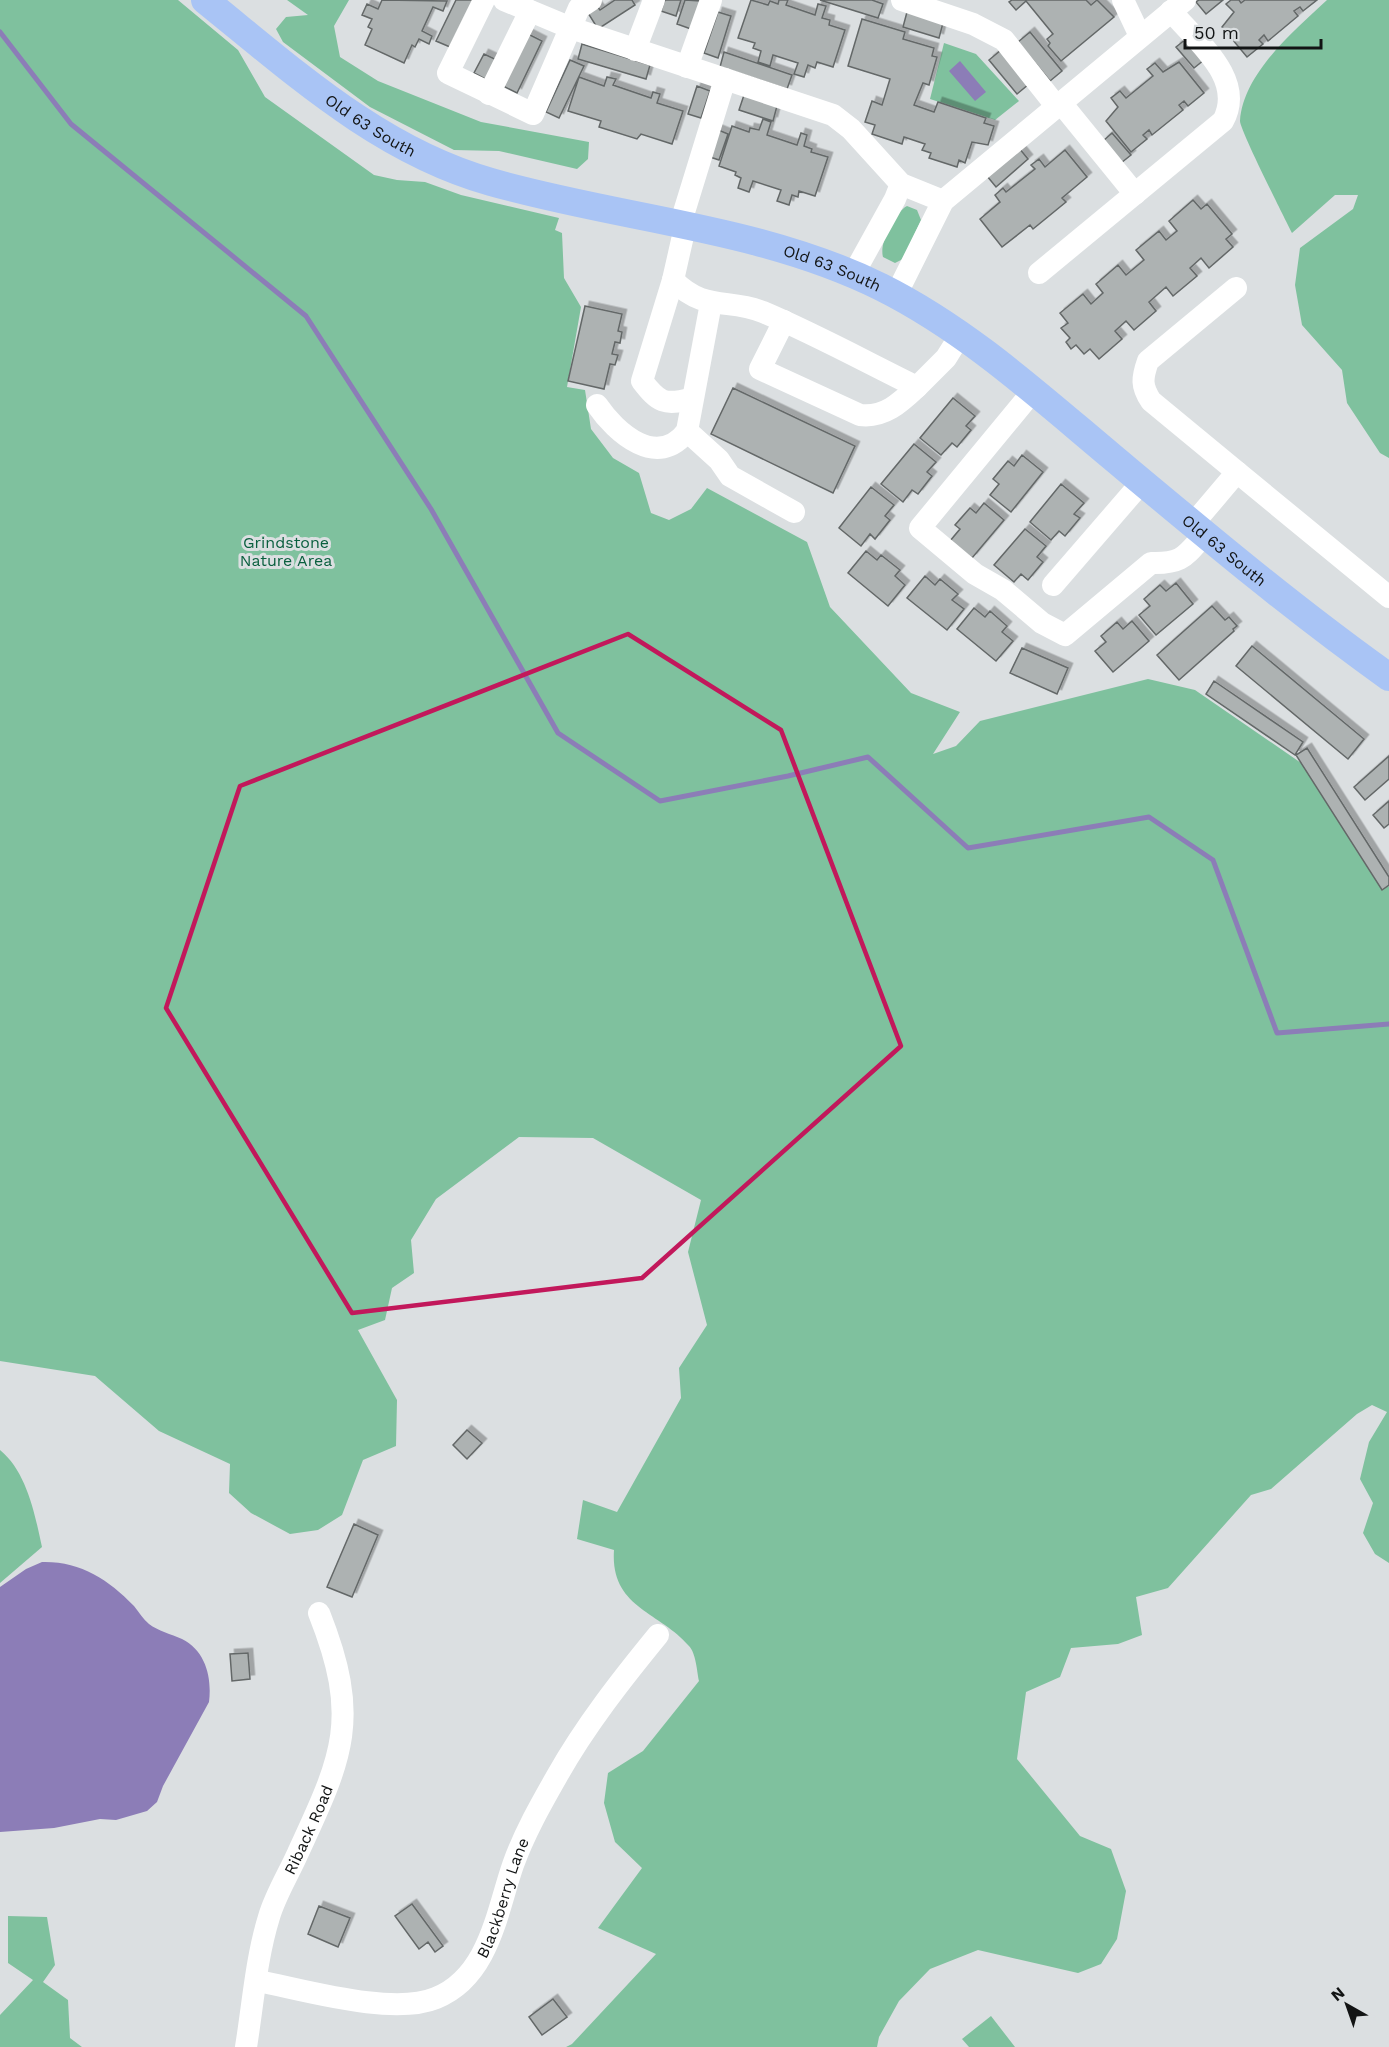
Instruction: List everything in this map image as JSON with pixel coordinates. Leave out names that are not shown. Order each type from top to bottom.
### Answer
[{"type":"main road","name":"Old 63 South","points":[[205,0],[314,88],[366,125],[441,164],[490,182],[790,251],[853,275],[896,295],[961,334],[1305,617],[1389,677]]},
{"type":"street","points":[[484,0],[448,73],[533,114],[579,8],[591,0]]},
{"type":"street","points":[[504,0],[571,28],[833,115],[851,129],[901,184],[943,201]]},
{"type":"street","points":[[635,50],[654,0]]},
{"type":"street","points":[[687,67],[711,0]]},
{"type":"street","points":[[902,0],[973,24],[1004,40],[1135,194]]},
{"type":"street","points":[[1123,0],[1140,36]]},
{"type":"street","points":[[896,295],[943,201],[1178,6],[1226,77],[1230,108],[1223,121],[1039,273]]},
{"type":"street","points":[[489,94],[530,11]]},
{"type":"street","points":[[691,399],[666,403],[653,396],[642,381],[673,280],[682,226],[725,79]]},
{"type":"street","points":[[853,275],[901,184]]},
{"type":"street","points":[[673,280],[691,295],[711,303],[759,310],[917,387]]},
{"type":"street","points":[[1236,288],[1148,361],[1142,376],[1142,389],[1150,401],[1389,597]]},
{"type":"street","points":[[597,405],[613,426],[640,445],[659,448],[679,442],[687,431],[691,399],[711,303]]},
{"type":"street","points":[[784,321],[759,369],[866,416],[885,412],[917,387],[946,358],[961,334]]},
{"type":"street","points":[[1033,391],[920,528],[975,574],[1003,590],[1042,623],[1065,635],[1151,563],[1173,564],[1183,559],[1199,529],[1237,472]]},
{"type":"street","points":[[687,431],[719,460],[730,476],[794,512]]},
{"type":"street","points":[[1053,585],[1142,482]]},
{"type":"street","name":"Riback Road","points":[[246,2047],[269,1916],[332,1780],[340,1750],[344,1718],[342,1685],[335,1652],[319,1613]]},
{"type":"street","name":"Blackberry Lane","points":[[258,1981],[388,2005],[412,2005],[437,1998],[453,1988],[470,1972],[494,1931],[513,1864],[534,1817],[560,1772],[624,1677],[658,1635]]},
{"type":"highlighted area","points":[[628,634],[781,730],[901,1046],[642,1278],[352,1313],[166,1008],[240,786]]},
{"type":"green space","name":"Grindstone Nature Area","points":[[0,0],[178,0],[238,50],[265,97],[374,175],[397,180],[425,182],[461,195],[559,218],[555,230],[562,233],[564,278],[581,307],[567,387],[585,390],[591,429],[613,458],[639,473],[651,513],[669,520],[691,509],[707,488],[807,542],[830,607],[911,693],[960,712],[933,754],[956,746],[980,721],[1148,679],[1195,690],[1304,765],[1389,887],[1389,1563],[1375,1554],[1363,1533],[1373,1503],[1360,1479],[1369,1442],[1387,1412],[1372,1405],[1357,1414],[1271,1489],[1251,1495],[1168,1588],[1136,1597],[1142,1635],[1118,1644],[1071,1648],[1060,1677],[1026,1692],[1017,1759],[1080,1836],[1111,1849],[1126,1891],[1117,1939],[1101,1964],[1078,1973],[978,1950],[930,1969],[899,2001],[879,2037],[877,2047],[566,2047],[572,2044],[656,1954],[598,1928],[642,1868],[615,1842],[604,1803],[608,1773],[643,1751],[699,1681],[695,1658],[689,1646],[677,1634],[639,1607],[620,1585],[615,1569],[614,1550],[577,1539],[583,1500],[617,1512],[681,1398],[679,1368],[707,1325],[688,1252],[701,1200],[593,1138],[519,1137],[436,1199],[411,1240],[414,1273],[392,1288],[385,1320],[358,1330],[397,1400],[396,1446],[363,1460],[342,1515],[318,1530],[290,1534],[251,1513],[229,1493],[230,1464],[159,1431],[95,1376],[0,1361]]},
{"type":"green space","points":[[287,0],[349,0],[334,26],[340,57],[378,81],[481,122],[589,142],[588,159],[577,169],[499,151],[454,150],[370,107],[283,42],[276,29],[286,17],[308,15]]},
{"type":"green space","points":[[1327,0],[1389,0],[1389,458],[1380,453],[1347,403],[1342,370],[1302,325],[1295,285],[1300,248],[1353,209],[1358,195],[1335,195],[1292,233],[1240,121],[1243,103],[1260,70],[1286,39]]},
{"type":"green space","points":[[944,43],[976,54],[1019,101],[995,120],[930,99]]},
{"type":"green space","points":[[907,206],[917,210],[921,220],[903,259],[895,263],[883,257],[883,244],[897,215]]},
{"type":"green space","points":[[0,1450],[17,1470],[23,1482],[33,1508],[42,1547],[0,1583]]},
{"type":"green space","points":[[8,1916],[47,1917],[55,1965],[43,1982],[68,2000],[70,2038],[82,2047],[0,2047],[0,2015],[33,1980],[8,1963]]},
{"type":"green space","points":[[991,2016],[1015,2047],[969,2047],[962,2039]]},
{"type":"shaded area","points":[[960,61],[986,92],[975,101],[949,71]]},
{"type":"shaded area","points":[[42,1562],[56,1562],[81,1568],[103,1580],[124,1596],[149,1624],[190,1644],[206,1666],[209,1702],[163,1786],[157,1802],[147,1811],[116,1820],[100,1819],[54,1828],[0,1832],[0,1587],[26,1569]]},
{"type":"building","points":[[382,0],[447,1],[443,11],[433,7],[422,31],[432,36],[429,44],[419,39],[415,47],[412,45],[404,63],[365,45],[372,29],[368,27],[372,19],[362,15],[367,4],[378,9]]},
{"type":"building","points":[[456,0],[473,0],[450,47],[436,41]]},
{"type":"building","points":[[615,0],[632,0],[635,5],[598,29],[588,13],[597,6],[600,10]]},
{"type":"building","points":[[665,0],[681,0],[676,16],[661,11]]},
{"type":"building","points":[[685,0],[701,1],[691,29],[677,24]]},
{"type":"building","points":[[751,0],[768,5],[770,1],[778,4],[779,0],[788,0],[786,5],[815,15],[818,4],[826,6],[822,18],[830,20],[829,25],[845,30],[833,67],[817,62],[815,68],[808,65],[804,77],[794,74],[798,63],[773,55],[770,66],[758,62],[761,51],[753,48],[755,43],[738,38]]},
{"type":"building","points":[[820,0],[872,0],[883,4],[878,18]]},
{"type":"building","points":[[1012,0],[1086,0],[1091,5],[1097,0],[1114,17],[1061,61],[1048,46],[1050,43],[1047,39],[1053,34],[1026,1],[1016,10],[1009,2]]},
{"type":"building","points":[[1223,0],[1206,14],[1196,2]]},
{"type":"building","points":[[1231,0],[1239,0],[1241,3],[1245,0],[1317,0],[1303,11],[1300,7],[1294,11],[1298,16],[1268,41],[1264,35],[1259,40],[1263,44],[1247,57],[1222,27],[1234,12],[1226,4]]},
{"type":"building","points":[[718,12],[731,16],[718,58],[704,53]]},
{"type":"building","points":[[907,12],[943,23],[939,38],[903,27]]},
{"type":"building","points":[[862,19],[905,32],[903,39],[934,48],[932,56],[937,57],[929,85],[923,83],[914,105],[934,112],[938,102],[986,118],[984,123],[994,126],[988,145],[972,142],[965,163],[959,160],[957,167],[929,158],[931,153],[922,150],[925,144],[904,137],[902,144],[872,134],[875,125],[865,122],[872,101],[882,105],[890,79],[848,66]]},
{"type":"building","points":[[1030,32],[1062,71],[1050,81],[1018,42]]},
{"type":"building","points":[[528,34],[542,41],[517,93],[503,86]]},
{"type":"building","points":[[1186,39],[1204,60],[1194,68],[1176,47]]},
{"type":"building","points":[[582,44],[650,65],[646,79],[578,59]]},
{"type":"building","points":[[1001,50],[1029,84],[1017,94],[989,60]]},
{"type":"building","points":[[724,52],[792,75],[787,89],[720,67]]},
{"type":"building","points":[[484,54],[497,60],[487,80],[474,73]]},
{"type":"building","points":[[570,60],[584,66],[559,118],[546,112]]},
{"type":"building","points":[[1179,62],[1204,93],[1188,106],[1184,101],[1179,105],[1183,110],[1152,135],[1149,130],[1143,135],[1147,139],[1131,152],[1106,121],[1118,107],[1111,98],[1120,91],[1126,98],[1153,76],[1147,69],[1155,63],[1163,72]]},
{"type":"building","points":[[579,77],[604,86],[607,77],[616,79],[613,85],[651,98],[653,92],[660,94],[657,103],[683,111],[672,144],[641,134],[637,139],[599,127],[601,121],[568,111]]},
{"type":"building","points":[[697,86],[710,91],[701,118],[688,114]]},
{"type":"building","points":[[744,95],[777,106],[773,121],[739,110]]},
{"type":"building","points":[[763,119],[771,122],[767,135],[797,145],[801,133],[807,135],[804,146],[812,149],[811,152],[828,157],[815,196],[799,191],[798,197],[792,195],[789,205],[777,201],[781,190],[753,181],[749,192],[738,188],[741,178],[735,175],[736,172],[719,166],[732,126],[749,132],[750,128],[759,130]]},
{"type":"building","points":[[716,129],[728,134],[719,160],[707,156]]},
{"type":"building","points":[[1112,133],[1131,155],[1121,163],[1103,141]]},
{"type":"building","points":[[1019,148],[1028,159],[996,187],[987,176]]},
{"type":"building","points":[[1065,150],[1087,177],[1062,198],[1066,202],[1033,229],[1030,225],[1002,247],[980,219],[1000,202],[995,195],[1003,188],[1006,192],[1035,169],[1031,165],[1039,159],[1045,167]]},
{"type":"building","points":[[1193,200],[1201,209],[1207,204],[1232,234],[1226,239],[1233,247],[1209,268],[1201,258],[1190,268],[1197,276],[1173,296],[1166,287],[1149,302],[1156,311],[1134,330],[1126,321],[1115,331],[1122,339],[1099,359],[1090,349],[1084,354],[1076,345],[1071,349],[1066,342],[1070,338],[1061,328],[1068,323],[1060,313],[1083,294],[1091,304],[1103,293],[1096,284],[1118,265],[1126,275],[1144,260],[1136,250],[1159,231],[1166,240],[1177,231],[1169,221]]},
{"type":"building","points":[[585,306],[622,314],[618,331],[622,332],[620,343],[615,342],[612,354],[618,355],[615,365],[610,364],[604,389],[568,381]]},
{"type":"building","points":[[733,388],[855,446],[833,493],[711,434]]},
{"type":"building","points":[[953,398],[975,416],[966,426],[971,430],[957,447],[952,443],[941,455],[920,438]]},
{"type":"building","points":[[914,444],[936,462],[927,472],[932,476],[918,494],[912,490],[903,502],[881,484]]},
{"type":"building","points":[[1022,455],[1043,472],[1011,512],[990,495],[999,484],[993,479],[1008,461],[1014,466]]},
{"type":"building","points":[[1061,484],[1084,503],[1074,514],[1080,518],[1065,536],[1059,531],[1051,540],[1030,522]]},
{"type":"building","points":[[871,487],[894,505],[885,516],[890,520],[875,539],[870,534],[861,546],[839,528]]},
{"type":"building","points":[[984,503],[1004,520],[972,558],[950,541],[960,529],[955,525],[970,508],[976,513]]},
{"type":"building","points":[[1025,529],[1046,546],[1037,557],[1043,562],[1028,580],[1021,574],[1014,582],[994,565]]},
{"type":"building","points":[[866,551],[877,560],[881,555],[900,570],[895,576],[905,585],[888,606],[848,573]]},
{"type":"building","points":[[925,576],[935,585],[940,579],[958,594],[952,600],[964,609],[947,630],[907,598]]},
{"type":"building","points":[[1176,583],[1193,604],[1156,635],[1139,615],[1150,606],[1144,599],[1160,585],[1166,591]]},
{"type":"building","points":[[1212,606],[1225,620],[1229,617],[1237,626],[1179,680],[1157,655]]},
{"type":"building","points":[[974,608],[985,617],[990,611],[1007,626],[1002,632],[1013,641],[996,661],[957,629]]},
{"type":"building","points":[[1132,621],[1149,641],[1113,672],[1095,651],[1106,642],[1101,636],[1117,622],[1123,629]]},
{"type":"building","points":[[1252,646],[1364,739],[1348,759],[1236,666]]},
{"type":"building","points":[[1022,648],[1068,668],[1057,694],[1010,673]]},
{"type":"building","points":[[1214,681],[1303,742],[1295,755],[1206,694]]},
{"type":"building","points":[[1307,748],[1389,877],[1389,885],[1382,890],[1296,755]]},
{"type":"building","points":[[1389,756],[1389,779],[1365,800],[1354,787]]},
{"type":"building","points":[[1389,801],[1389,824],[1384,828],[1373,815]]},
{"type":"building","points":[[467,1430],[482,1443],[467,1459],[453,1445]]},
{"type":"building","points":[[354,1524],[378,1535],[352,1597],[327,1587]]},
{"type":"building","points":[[248,1653],[250,1679],[232,1681],[230,1654]]},
{"type":"building","points":[[412,1904],[443,1946],[435,1952],[428,1942],[419,1949],[395,1916]]},
{"type":"building","points":[[319,1906],[350,1918],[338,1947],[308,1934]]},
{"type":"building","points":[[553,1999],[567,2017],[542,2035],[529,2017]]},
{"type":"waterway","points":[[0,32],[71,124],[306,316],[431,509],[558,733],[660,801],[788,776],[868,757],[968,848],[1149,817],[1213,860],[1277,1033],[1389,1024]]}]
